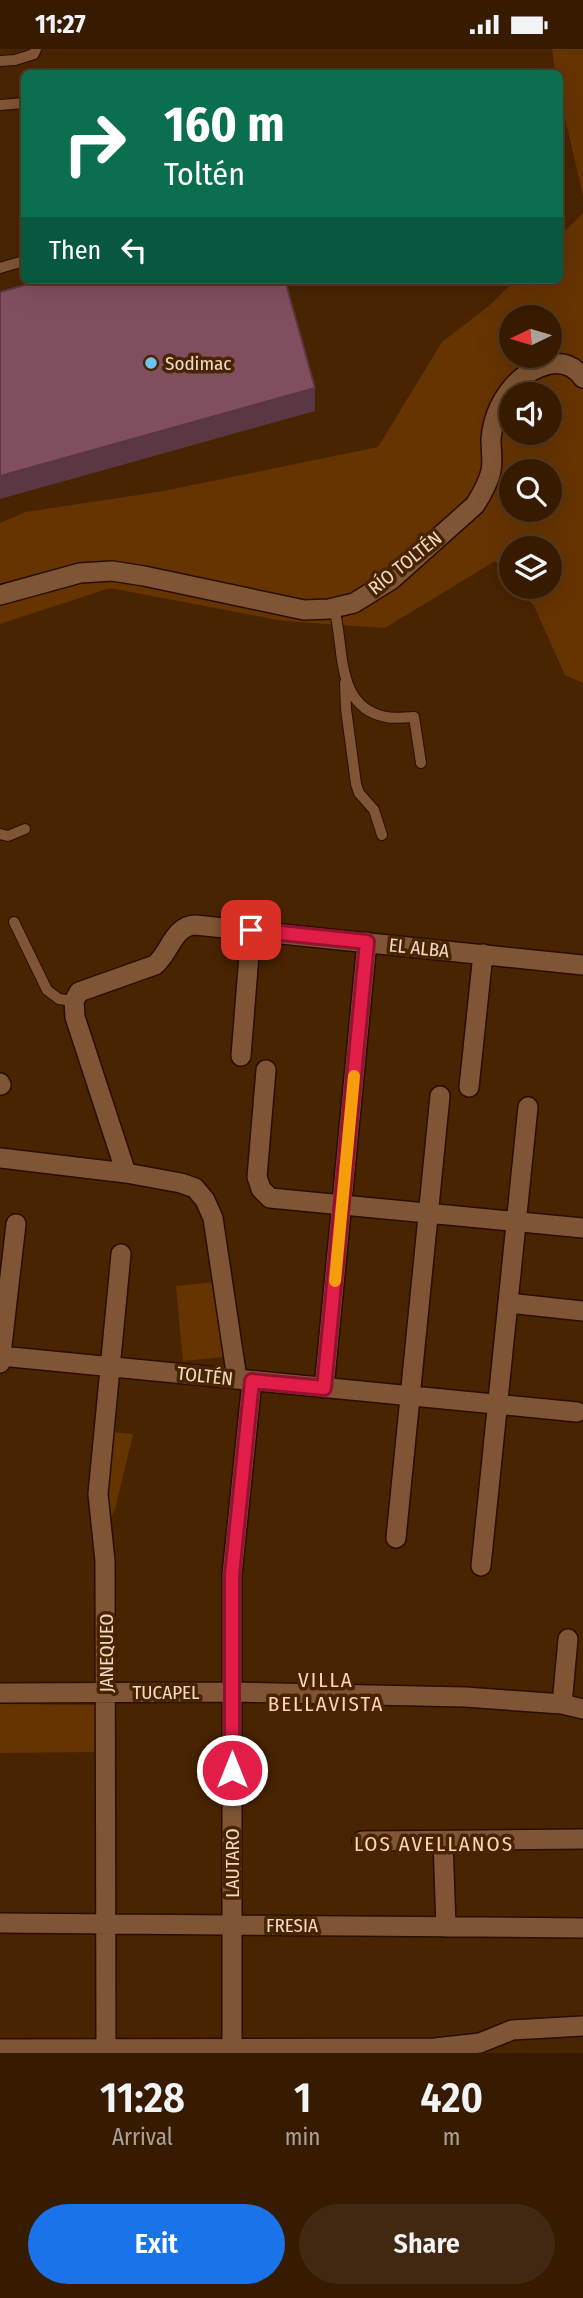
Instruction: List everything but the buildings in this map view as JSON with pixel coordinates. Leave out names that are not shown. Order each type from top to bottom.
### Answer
[{"type":"street","name":"RÍO TOLTÉN","points":[[0,595],[80,573],[112,571],[292,609],[316,610],[354,603],[391,580],[475,505],[491,473],[496,416],[507,395],[522,377],[539,368],[558,363],[574,368],[583,378]]},
{"type":"street","name":"EL ALBA","points":[[74,1001],[79,992],[155,965],[162,959],[176,935],[185,927],[195,925],[583,965]]},
{"type":"street","points":[[241,1056],[251,930]]},
{"type":"street","points":[[324,1388],[367,942]]},
{"type":"street","points":[[469,1087],[483,954]]},
{"type":"street","points":[[0,1158],[126,1173],[79,1032],[74,1001]]},
{"type":"street","points":[[266,1070],[257,1177],[261,1189],[270,1198],[583,1228]]},
{"type":"street","points":[[396,1538],[440,1096]]},
{"type":"street","points":[[481,1566],[528,1107]]},
{"type":"street","name":"LAUTARO","points":[[126,1173],[181,1183],[195,1188],[205,1200],[213,1218],[244,1380],[232,1575],[232,2050]]},
{"type":"street","points":[[0,1363],[16,1224]]},
{"type":"street","name":"JANEQUEO","points":[[106,2051],[107,1692],[105,1561],[98,1494],[121,1254]]},
{"type":"street","points":[[508,1303],[583,1311]]},
{"type":"street","name":"TOLTÉN","points":[[0,1356],[577,1412]]},
{"type":"street","points":[[562,1704],[568,1639]]},
{"type":"street","name":"TUCAPEL","points":[[0,1693],[232,1692],[465,1697],[562,1704],[583,1709]]},
{"type":"street","points":[[362,1841],[583,1839]]},
{"type":"street","points":[[443,1841],[446,1927]]},
{"type":"street","name":"FRESIA","points":[[0,1923],[583,1929]]},
{"type":"street","points":[[0,2049],[436,2050],[481,2048],[512,2030],[583,2026]]},
{"type":"lane","points":[[0,61],[34,54],[36,49]]},
{"type":"lane","points":[[0,105],[21,103]]},
{"type":"lane","points":[[0,268],[21,262]]},
{"type":"lane","points":[[334,608],[345,678],[346,709],[356,784],[359,793],[374,810],[382,835]]},
{"type":"lane","points":[[345,678],[355,699],[365,708],[386,717],[414,717],[421,763]]},
{"type":"lane","points":[[0,834],[8,837],[25,829]]},
{"type":"lane","points":[[14,922],[47,990],[59,999],[74,1001]]},
{"type":"shaded area","points":[[552,49],[583,49],[583,195],[563,110],[563,70],[555,70]]},
{"type":"shaded area","points":[[583,213],[583,683],[565,675],[534,606],[528,599],[562,599],[562,536],[499,536],[499,566],[495,561],[385,628],[283,621],[110,588],[0,624],[0,523],[26,512],[164,491],[378,447],[442,342],[489,306],[511,284],[563,284],[563,233]]},
{"type":"shaded area","points":[[216,1282],[223,1357],[183,1361],[176,1286]]},
{"type":"shaded area","points":[[110,1432],[133,1434],[115,1509],[111,1518],[105,1519]]},
{"type":"shaded area","points":[[0,1704],[97,1705],[97,1752],[0,1753]]},
{"type":"slow traffic","points":[[335,1281],[354,1076]]},
{"type":"place","name":"Sodimac","points":[[151,363]]},
{"type":"district","name":"VILLA BELLAVISTA","points":[[326,1692]]},
{"type":"district","name":"LOS AVELLANOS","points":[[434,1844]]},
{"type":"route","points":[[232,1770],[232,1575],[252,1381],[324,1388],[367,942],[251,930]]}]
